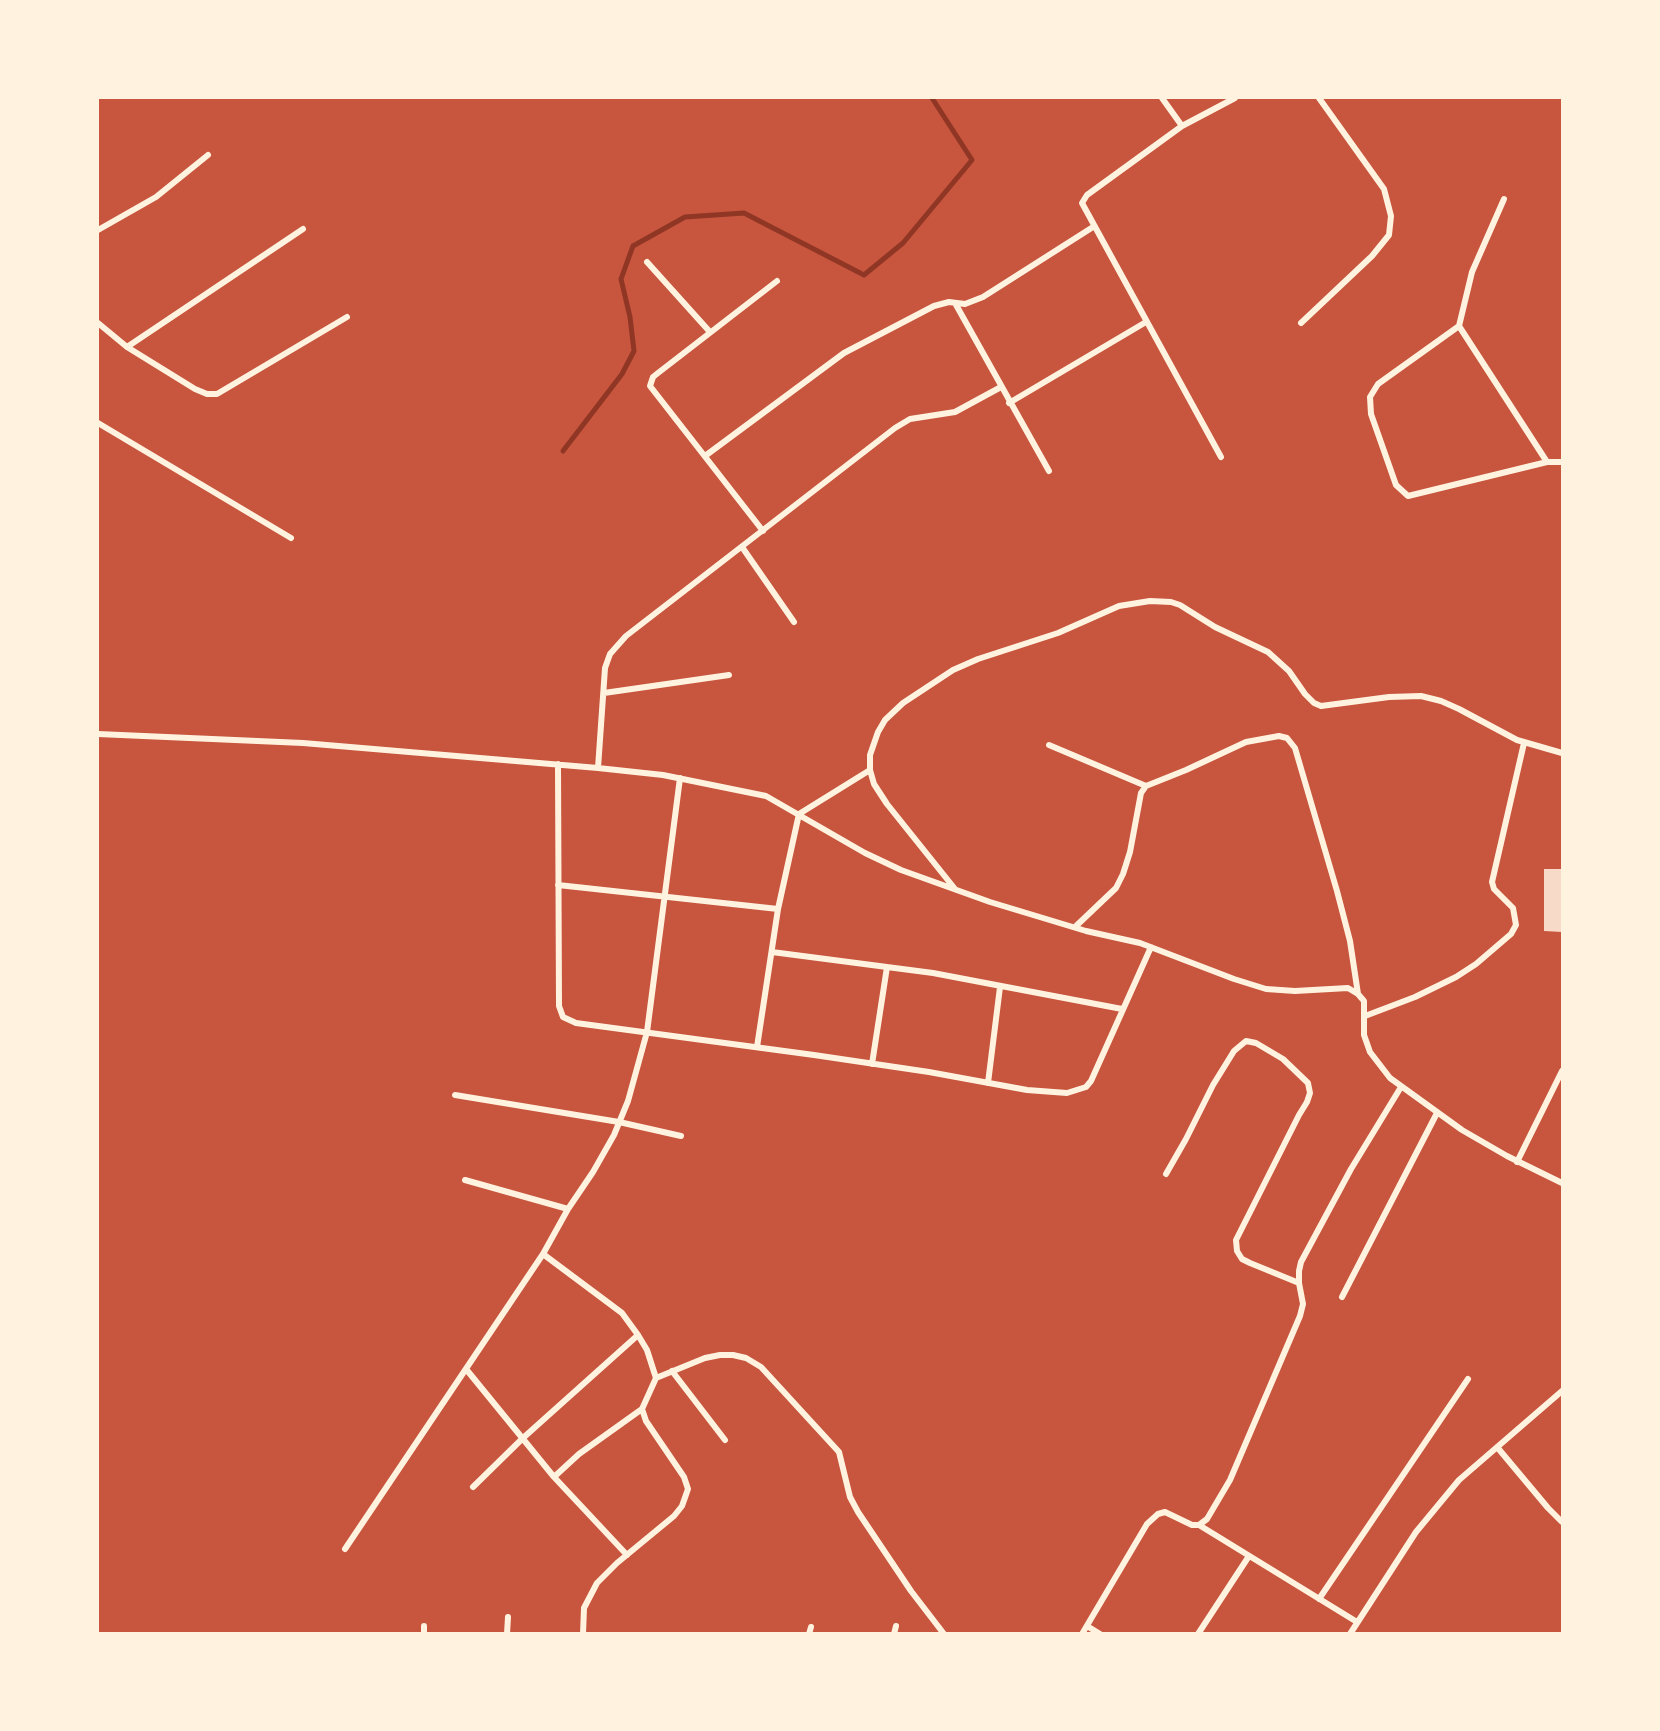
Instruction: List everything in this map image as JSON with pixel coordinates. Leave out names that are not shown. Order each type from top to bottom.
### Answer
[{"type":"street","points":[[1162,98],[1182,126]]},
{"type":"street","points":[[1221,457],[1083,208],[1083,198],[1182,126],[1235,98]]},
{"type":"street","points":[[1301,323],[1372,256],[1389,235],[1391,216],[1384,189],[1319,98]]},
{"type":"street","points":[[98,230],[156,197],[208,155]]},
{"type":"street","points":[[1504,200],[1472,272],[1459,326],[1378,384],[1370,397],[1371,414],[1396,485],[1407,496],[1547,462],[1563,462]]},
{"type":"street","points":[[705,456],[844,353],[934,306],[943,303],[965,304],[983,297],[1094,226]]},
{"type":"street","points":[[126,347],[303,229]]},
{"type":"street","points":[[647,262],[710,332]]},
{"type":"street","points":[[763,531],[650,386],[653,377],[777,280]]},
{"type":"street","points":[[955,303],[1048,471]]},
{"type":"street","points":[[98,323],[126,347],[195,389],[207,394],[217,394],[347,317]]},
{"type":"street","points":[[1010,403],[1146,322]]},
{"type":"street","points":[[1459,326],[1547,462]]},
{"type":"street","points":[[598,768],[605,668],[610,654],[617,645],[642,623],[903,423],[910,419],[955,412],[1001,387]]},
{"type":"street","points":[[98,423],[291,538]]},
{"type":"street","points":[[742,547],[794,622]]},
{"type":"street","points":[[956,890],[873,784],[870,755],[885,720],[903,703],[953,670],[978,659],[1058,633],[1119,606],[1150,601],[1180,605],[1215,627],[1268,652],[1289,671],[1305,694],[1321,706],[1389,697],[1421,696],[1459,709],[1502,734],[1524,743],[1563,753]]},
{"type":"street","points":[[604,693],[729,675]]},
{"type":"street","points":[[98,734],[303,743],[558,764],[680,778],[766,796],[865,853],[901,870],[956,890],[1075,927],[1150,947],[1266,989],[1295,991],[1348,988],[1364,1001],[1364,1035],[1370,1052],[1390,1078],[1462,1130],[1517,1162],[1563,1183]]},
{"type":"street","points":[[1075,927],[1116,888],[1130,852],[1141,793],[1146,786],[1246,742],[1279,736],[1292,742],[1337,891],[1350,941],[1358,994]]},
{"type":"street","points":[[1365,1016],[1414,997],[1456,977],[1476,964],[1511,934],[1516,925],[1513,908],[1494,889],[1492,882],[1524,743]]},
{"type":"street","points":[[1049,745],[1146,786]]},
{"type":"street","points":[[558,764],[559,1006],[563,1017],[576,1023],[872,1064],[1027,1090],[1067,1093],[1086,1087],[1091,1081],[1150,947]]},
{"type":"street","points":[[757,1047],[778,909],[799,814],[870,770]]},
{"type":"street","points":[[345,1549],[543,1254],[568,1209],[593,1172],[619,1122],[628,1101],[647,1032],[680,778]]},
{"type":"street","points":[[558,885],[778,909]]},
{"type":"street","points":[[772,952],[933,973],[1122,1009]]},
{"type":"street","points":[[872,1064],[886,967]]},
{"type":"street","points":[[988,1083],[1000,987]]},
{"type":"street","points":[[1166,1174],[1213,1085],[1234,1052],[1246,1041],[1256,1043],[1283,1059],[1308,1083],[1310,1093],[1236,1240],[1237,1251],[1242,1259],[1299,1283]]},
{"type":"street","points":[[1517,1162],[1563,1071]]},
{"type":"street","points":[[1199,1525],[1207,1519],[1230,1480],[1300,1316],[1303,1305],[1299,1283],[1301,1262],[1351,1168],[1401,1087]]},
{"type":"street","points":[[455,1095],[619,1122],[681,1136]]},
{"type":"street","points":[[1342,1298],[1437,1113]]},
{"type":"street","points":[[465,1180],[568,1209]]},
{"type":"street","points":[[543,1254],[622,1313],[647,1350],[656,1378]]},
{"type":"street","points":[[473,1487],[523,1438],[638,1335]]},
{"type":"street","points":[[554,1477],[579,1454],[642,1409],[656,1378],[720,1354],[734,1354],[746,1358],[761,1367],[839,1452],[850,1497],[858,1512],[911,1591],[944,1634]]},
{"type":"street","points":[[466,1369],[554,1477],[627,1555]]},
{"type":"street","points":[[672,1371],[725,1440]]},
{"type":"street","points":[[1319,1599],[1468,1379]]},
{"type":"street","points":[[1350,1634],[1416,1532],[1459,1480],[1563,1390]]},
{"type":"street","points":[[583,1634],[584,1608],[588,1596],[597,1583],[674,1516],[682,1506],[688,1489],[684,1477],[646,1421],[642,1409]]},
{"type":"street","points":[[1497,1447],[1548,1509],[1563,1522]]},
{"type":"street","points":[[1082,1634],[1147,1524],[1158,1514],[1165,1512],[1192,1525],[1199,1525],[1357,1622]]},
{"type":"street","points":[[1198,1634],[1250,1556]]},
{"type":"street","points":[[507,1617],[507,1634]]},
{"type":"street","points":[[894,1634],[896,1626]]},
{"type":"street","points":[[1087,1626],[1100,1634]]},
{"type":"building","points":[[1544,869],[1562,869],[1562,932],[1544,931]]},
{"type":"waterway","points":[[563,451],[622,374],[634,351],[630,317],[621,279],[633,246],[685,217],[744,213],[864,275],[903,243],[972,160],[932,98]]}]
